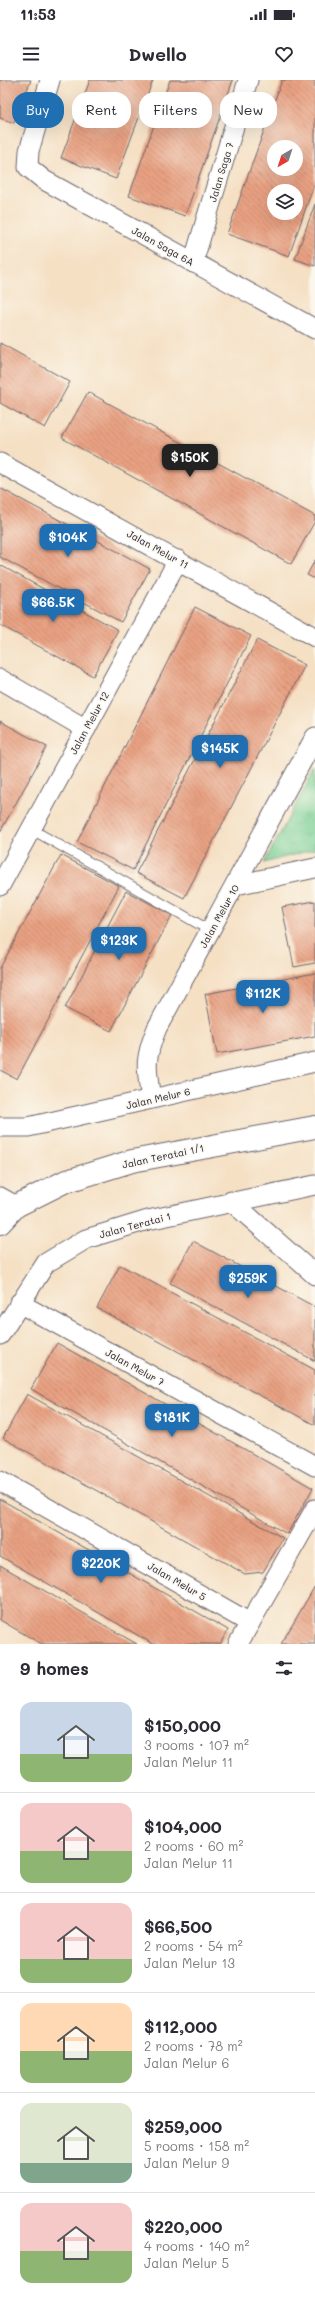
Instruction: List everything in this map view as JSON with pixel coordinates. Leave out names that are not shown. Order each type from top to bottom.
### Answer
[{"type":"street","name":"Jalan Saga 6A","points":[[50,80],[29,151],[28,167],[44,180],[315,329]]},
{"type":"street","name":"Jalan Saga 7","points":[[193,263],[248,80]]},
{"type":"street","name":"Jalan Melur 11","points":[[0,463],[315,637]]},
{"type":"street","name":"Jalan Melur 12","points":[[0,886],[178,560]]},
{"type":"street","points":[[0,679],[86,729]]},
{"type":"street","name":"Jalan Melur 10","points":[[151,1099],[146,1070],[147,1051],[157,1028],[315,738]]},
{"type":"street","points":[[236,885],[315,868]]},
{"type":"street","name":"Jalan Melur 6","points":[[0,1127],[28,1127],[315,1062]]},
{"type":"street","name":"Jalan Teratai 1/1","points":[[0,1223],[8,1201],[132,1161],[315,1127]]},
{"type":"street","name":"Jalan Teratai 1","points":[[0,1336],[19,1303],[46,1262],[86,1239],[148,1220],[231,1201],[315,1185]]},
{"type":"street","points":[[231,1201],[315,1275]]},
{"type":"street","name":"Jalan Melur 7","points":[[19,1303],[315,1466]]},
{"type":"street","name":"Jalan Melur 5","points":[[0,1480],[250,1623]]},
{"type":"street","points":[[238,1644],[315,1509]]},
{"type":"lane","points":[[31,829],[211,931]]},
{"type":"green space","points":[[315,769],[315,849],[264,863]]},
{"type":"building","points":[[0,80],[31,80],[26,92],[12,92],[12,122],[0,118]]},
{"type":"building","points":[[90,80],[153,80],[149,92],[139,92],[139,117],[116,179],[61,158],[72,128],[131,128],[131,92],[86,92]]},
{"type":"building","points":[[170,80],[233,80],[229,92],[220,92],[220,117],[185,216],[129,196],[153,128],[212,128],[212,92],[166,92]]},
{"type":"building","points":[[282,80],[315,80],[315,182],[303,216],[303,184],[267,184],[267,220],[302,220],[289,256],[227,234],[265,128],[277,128],[277,94]]},
{"type":"building","points":[[315,204],[315,266],[295,259]]},
{"type":"building","points":[[0,343],[70,382],[45,428],[0,403]]},
{"type":"building","points":[[88,392],[315,516],[315,521],[291,564],[62,438]]},
{"type":"building","points":[[0,488],[150,569],[121,622],[0,557]]},
{"type":"building","points":[[315,560],[315,579],[307,575]]},
{"type":"building","points":[[0,565],[118,630],[93,676],[0,625]]},
{"type":"building","points":[[195,607],[251,636],[133,870],[77,842]]},
{"type":"building","points":[[257,640],[305,665],[184,898],[136,873]]},
{"type":"building","points":[[0,721],[47,747],[0,832]]},
{"type":"building","points":[[61,855],[119,886],[17,1079],[0,1070],[0,968]]},
{"type":"building","points":[[126,891],[172,915],[111,1031],[65,1008]]},
{"type":"building","points":[[315,901],[315,963],[294,967],[282,907]]},
{"type":"building","points":[[315,973],[315,1036],[217,1054],[205,994]]},
{"type":"building","points":[[193,1241],[315,1307],[315,1361],[170,1283]]},
{"type":"building","points":[[120,1265],[315,1370],[315,1425],[97,1308]]},
{"type":"building","points":[[57,1343],[313,1488],[287,1534],[31,1389]]},
{"type":"building","points":[[27,1394],[283,1538],[263,1572],[245,1574],[3,1438]]},
{"type":"building","points":[[0,1499],[228,1630],[220,1644],[153,1644],[0,1556]]},
{"type":"building","points":[[0,1565],[137,1644],[42,1644],[38,1642],[0,1620]]},
{"type":"building","points":[[315,1586],[315,1644],[281,1644],[297,1617]]}]
